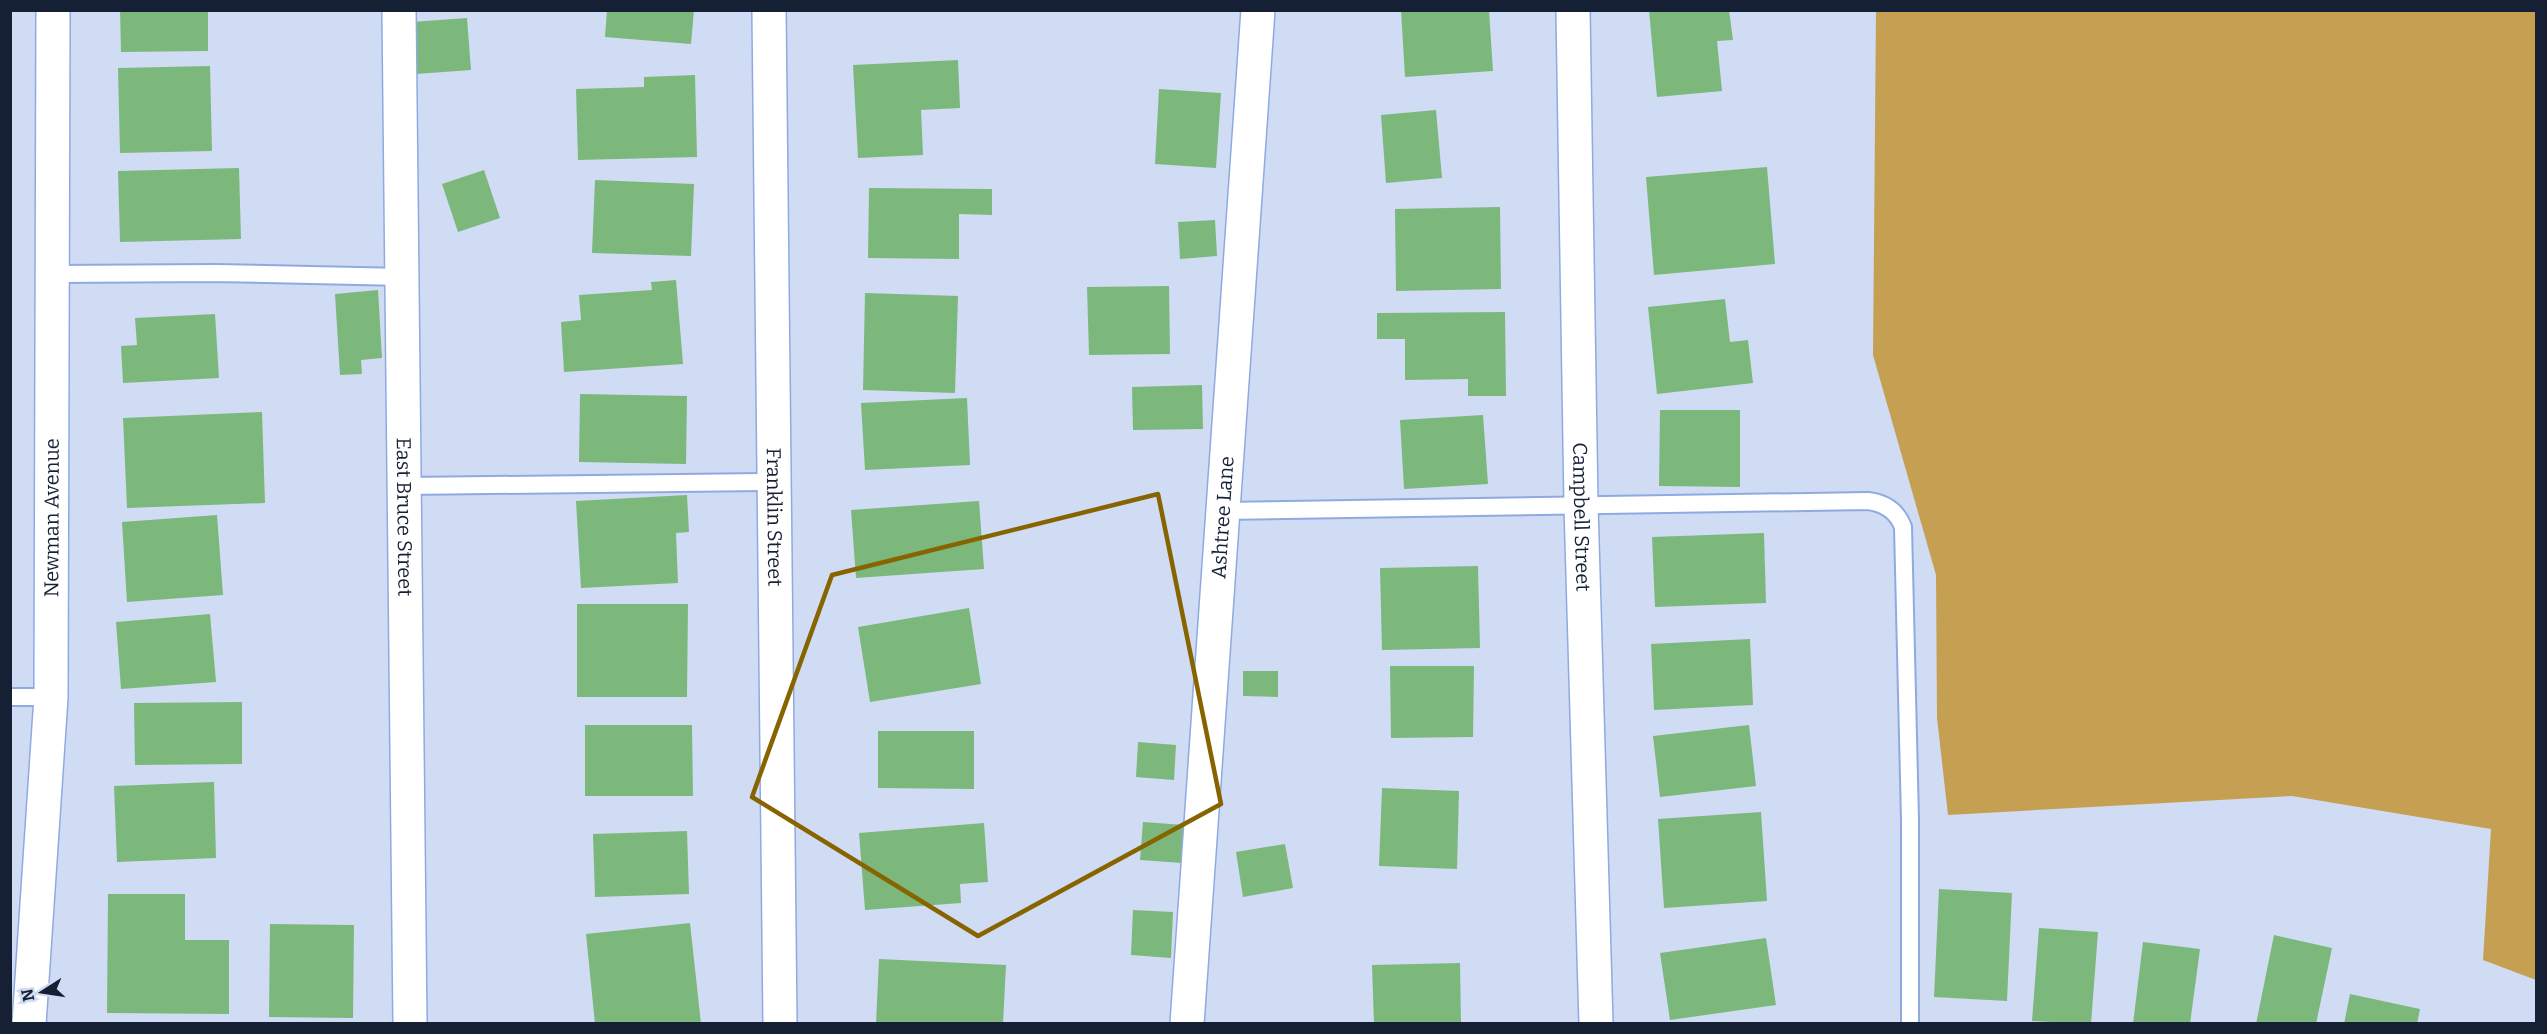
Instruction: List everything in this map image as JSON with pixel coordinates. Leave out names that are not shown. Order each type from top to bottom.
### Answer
[{"type":"street","name":"Newman Avenue","points":[[29,1023],[51,697],[53,10]]},
{"type":"street","name":"East Bruce Street","points":[[399,10],[404,277],[410,1023]]},
{"type":"street","name":"Franklin Street","points":[[769,10],[780,1023]]},
{"type":"street","name":"Ashtree Lane","points":[[1187,1023],[1258,10]]},
{"type":"street","name":"Campbell Street","points":[[1573,10],[1581,505],[1596,1023]]},
{"type":"lane","points":[[54,274],[215,273],[404,277]]},
{"type":"lane","points":[[406,486],[774,482]]},
{"type":"lane","points":[[1222,511],[1868,501],[1882,504],[1900,520],[1903,526],[1910,820],[1910,1023]]},
{"type":"lane","points":[[10,697],[51,697]]},
{"type":"highlighted area","points":[[1158,494],[1221,804],[978,936],[752,797],[832,575]]},
{"type":"shaded area","points":[[1876,11],[2536,11],[2536,980],[2483,960],[2491,829],[2292,796],[1948,815],[1937,718],[1936,575],[1873,355]]},
{"type":"building","points":[[120,10],[208,10],[208,51],[121,52]]},
{"type":"building","points":[[607,10],[694,10],[691,44],[605,37]]},
{"type":"building","points":[[1401,10],[1489,10],[1493,71],[1405,77]]},
{"type":"building","points":[[1649,10],[1729,10],[1733,40],[1717,41],[1722,91],[1657,97]]},
{"type":"building","points":[[467,18],[471,70],[416,74],[412,22]]},
{"type":"building","points":[[958,60],[960,108],[921,110],[923,155],[858,158],[853,65]]},
{"type":"building","points":[[210,66],[212,151],[120,153],[118,68]]},
{"type":"building","points":[[695,75],[697,157],[578,160],[576,89],[644,87],[644,77]]},
{"type":"building","points":[[1159,89],[1221,93],[1216,168],[1155,164]]},
{"type":"building","points":[[1436,110],[1442,178],[1386,183],[1381,115]]},
{"type":"building","points":[[1767,167],[1775,264],[1654,275],[1646,177]]},
{"type":"building","points":[[239,168],[241,239],[120,242],[118,171]]},
{"type":"building","points":[[484,170],[500,218],[458,232],[442,184]]},
{"type":"building","points":[[595,180],[694,184],[691,256],[592,253]]},
{"type":"building","points":[[869,188],[992,189],[992,215],[959,214],[959,259],[868,258]]},
{"type":"building","points":[[1500,207],[1501,289],[1396,291],[1395,209]]},
{"type":"building","points":[[1215,220],[1217,256],[1180,259],[1178,222]]},
{"type":"building","points":[[676,280],[683,364],[564,372],[561,322],[581,320],[579,295],[652,290],[651,282]]},
{"type":"building","points":[[1169,286],[1170,354],[1089,355],[1087,287]]},
{"type":"building","points":[[378,290],[382,358],[361,360],[362,374],[340,375],[335,294]]},
{"type":"building","points":[[865,293],[958,296],[955,393],[863,390]]},
{"type":"building","points":[[1725,299],[1730,342],[1748,340],[1753,383],[1657,394],[1648,307]]},
{"type":"building","points":[[1505,312],[1506,396],[1468,396],[1468,379],[1405,380],[1405,339],[1377,339],[1377,313]]},
{"type":"building","points":[[215,314],[219,378],[123,383],[121,346],[137,345],[135,318]]},
{"type":"building","points":[[1202,385],[1203,429],[1133,430],[1132,387]]},
{"type":"building","points":[[580,394],[687,396],[686,464],[579,462]]},
{"type":"building","points":[[967,398],[970,465],[865,470],[861,403]]},
{"type":"building","points":[[1660,410],[1740,410],[1740,487],[1659,486]]},
{"type":"building","points":[[262,412],[265,503],[127,508],[123,418]]},
{"type":"building","points":[[1483,415],[1488,484],[1404,489],[1400,420]]},
{"type":"building","points":[[687,495],[689,532],[676,533],[678,583],[581,588],[576,501]]},
{"type":"building","points":[[979,501],[984,569],[856,578],[851,510]]},
{"type":"building","points":[[217,515],[223,595],[127,602],[122,522]]},
{"type":"building","points":[[1764,533],[1766,603],[1655,607],[1652,537]]},
{"type":"building","points":[[1478,566],[1480,648],[1382,650],[1380,568]]},
{"type":"building","points":[[577,604],[688,604],[687,697],[577,697]]},
{"type":"building","points":[[969,608],[981,684],[870,702],[858,627]]},
{"type":"building","points":[[210,614],[216,682],[121,689],[116,622]]},
{"type":"building","points":[[1750,639],[1753,705],[1654,710],[1651,644]]},
{"type":"building","points":[[1390,666],[1474,666],[1473,737],[1391,738]]},
{"type":"building","points":[[1243,671],[1278,671],[1278,697],[1243,696]]},
{"type":"building","points":[[242,702],[242,764],[135,765],[134,703]]},
{"type":"building","points":[[585,725],[692,725],[693,796],[585,796]]},
{"type":"building","points":[[1749,725],[1756,786],[1660,797],[1653,736]]},
{"type":"building","points":[[878,731],[974,731],[974,789],[878,788]]},
{"type":"building","points":[[1138,742],[1176,745],[1174,780],[1136,777]]},
{"type":"building","points":[[214,782],[216,858],[117,862],[114,786]]},
{"type":"building","points":[[1382,788],[1459,791],[1457,869],[1379,866]]},
{"type":"building","points":[[1761,812],[1767,901],[1664,908],[1658,819]]},
{"type":"building","points":[[1143,822],[1185,825],[1182,863],[1140,860]]},
{"type":"building","points":[[984,823],[988,882],[960,884],[961,903],[865,910],[859,833]]},
{"type":"building","points":[[687,831],[689,894],[595,897],[593,834]]},
{"type":"building","points":[[1285,844],[1293,888],[1243,897],[1236,852]]},
{"type":"building","points":[[1939,889],[2012,893],[2007,1001],[1934,997]]},
{"type":"building","points":[[108,894],[185,894],[185,940],[229,940],[229,1014],[107,1013]]},
{"type":"building","points":[[1133,910],[1173,912],[1171,958],[1131,955]]},
{"type":"building","points":[[690,923],[701,1024],[595,1024],[586,934]]},
{"type":"building","points":[[270,924],[354,925],[353,1018],[269,1017]]},
{"type":"building","points":[[2039,928],[2098,932],[2091,1024],[2032,1021]]},
{"type":"building","points":[[2274,935],[2332,948],[2316,1024],[2256,1024]]},
{"type":"building","points":[[1766,938],[1776,1005],[1670,1020],[1660,953]]},
{"type":"building","points":[[2143,942],[2200,949],[2190,1024],[2133,1024]]},
{"type":"building","points":[[879,959],[1006,965],[1003,1024],[876,1024]]},
{"type":"building","points":[[1460,963],[1461,1024],[1374,1024],[1372,965]]},
{"type":"building","points":[[2350,994],[2420,1009],[2417,1024],[2344,1024]]}]
